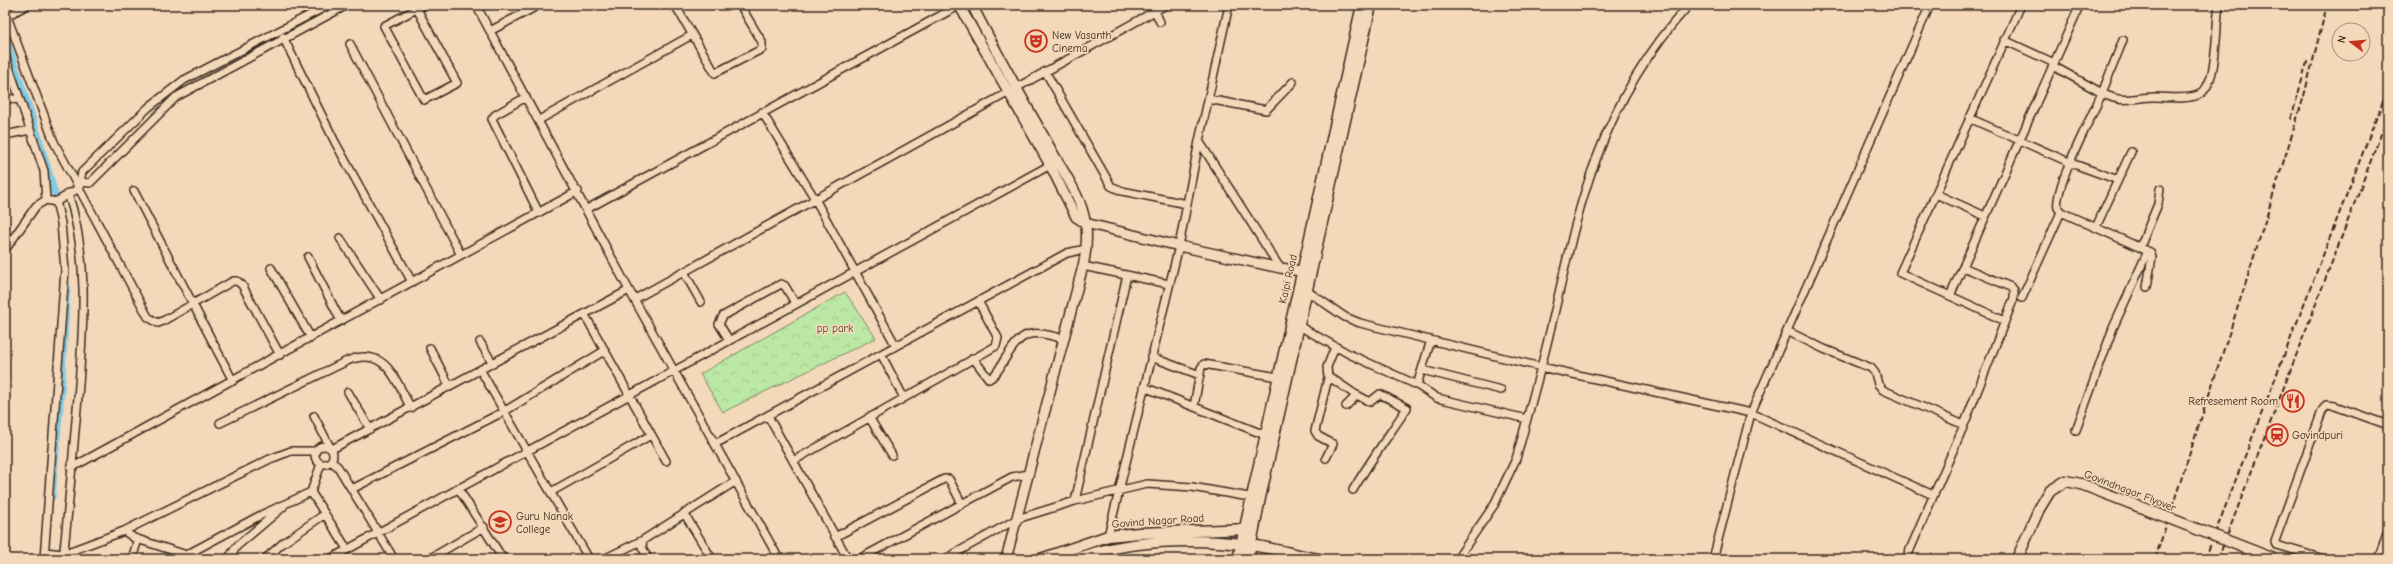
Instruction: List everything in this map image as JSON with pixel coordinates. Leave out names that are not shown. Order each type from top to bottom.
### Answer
[{"type":"main road","name":"Kalpi Road","points":[[1248,559],[1252,545],[1250,529],[1265,435],[1278,377],[1303,289],[1362,5]]},
{"type":"main road","name":"Kalpi Road","points":[[1307,271],[1371,5]]},
{"type":"main road","name":"Kalpi Road","points":[[1256,498],[1299,326],[1303,289]]},
{"type":"main road","name":"Govindnagar Flyover","points":[[2017,559],[2039,509],[2050,491],[2066,481],[2081,484],[2274,559]]},
{"type":"main road","name":"Kalpi Road","points":[[1238,559],[1241,544],[1250,529]]},
{"type":"main road","name":"Govind Nagar Road","points":[[1041,559],[1108,536],[1139,533],[1250,529]]},
{"type":"main road","name":"Govind Nagar Road","points":[[1075,559],[1104,549],[1136,544],[1177,542],[1252,545],[1319,559]]},
{"type":"street","points":[[26,5],[6,13],[54,142],[79,185],[151,321],[158,323],[164,322],[232,281],[240,282],[280,355]]},
{"type":"street","points":[[79,185],[82,172],[166,92],[184,80],[329,5]]},
{"type":"street","points":[[5,250],[36,206],[46,200],[56,202],[79,185],[90,182],[176,97],[347,5]]},
{"type":"street","points":[[476,5],[578,192],[629,290],[779,559]]},
{"type":"street","points":[[490,31],[539,5]]},
{"type":"street","points":[[675,5],[715,73],[759,52],[763,46],[744,6]]},
{"type":"street","points":[[587,209],[960,5],[1012,90],[1053,163],[1076,217],[1085,223],[1179,246],[1280,268],[1307,271]]},
{"type":"street","points":[[972,5],[1012,90]]},
{"type":"street","points":[[635,299],[1166,5]]},
{"type":"street","points":[[1108,536],[1179,246],[1199,141],[1229,5]]},
{"type":"street","points":[[1457,559],[1494,505],[1516,459],[1528,423],[1527,419],[1583,197],[1610,125],[1638,74],[1662,36],[1689,5]]},
{"type":"street","points":[[1713,559],[1751,414],[1930,5]]},
{"type":"street","points":[[2005,321],[1900,274],[2021,5]]},
{"type":"street","points":[[1950,296],[2080,5]]},
{"type":"street","points":[[2004,40],[2054,64],[2112,99],[2126,101],[2145,97],[2191,96],[2202,93],[2207,89],[2212,77],[2219,5]]},
{"type":"street","points":[[420,7],[457,83],[424,100],[384,26],[420,7]]},
{"type":"street","points":[[1155,11],[1160,22]]},
{"type":"street","points":[[281,31],[335,142],[412,282]]},
{"type":"street","points":[[539,120],[692,35]]},
{"type":"street","points":[[2123,40],[2102,93],[2071,162],[2057,203],[2061,212],[2148,251],[2152,257],[2147,287]]},
{"type":"street","points":[[350,44],[462,255]]},
{"type":"street","points":[[6,59],[46,178],[46,200]]},
{"type":"street","points":[[1045,71],[1111,186],[1122,192],[1187,204]]},
{"type":"street","points":[[1208,99],[1266,110],[1293,82]]},
{"type":"street","points":[[526,97],[495,115],[492,119],[539,213]]},
{"type":"street","points":[[5,98],[20,100]]},
{"type":"street","points":[[762,112],[815,199],[896,346]]},
{"type":"street","points":[[1970,118],[2071,162],[2118,180]]},
{"type":"street","points":[[5,135],[30,130]]},
{"type":"street","points":[[1199,141],[1280,268]]},
{"type":"street","points":[[2096,227],[2131,152]]},
{"type":"street","points":[[330,559],[376,532],[1053,163]]},
{"type":"street","points":[[2140,247],[2158,204],[2160,189]]},
{"type":"street","points":[[134,190],[233,381]]},
{"type":"street","points":[[72,468],[578,192]]},
{"type":"street","points":[[63,557],[72,468],[84,292],[77,221],[68,193]]},
{"type":"street","points":[[1936,194],[1986,216]]},
{"type":"street","points":[[56,202],[61,223],[65,276],[44,555],[63,557],[124,531],[270,459],[291,451],[315,451]]},
{"type":"street","points":[[2022,298],[2061,212]]},
{"type":"street","points":[[1006,559],[1083,266],[1086,249],[1085,223]]},
{"type":"street","points":[[340,238],[380,300]]},
{"type":"street","points":[[715,444],[1066,253],[1086,249]]},
{"type":"street","points":[[2076,430],[2112,333],[2148,251]]},
{"type":"street","points":[[308,257],[342,321]]},
{"type":"street","points":[[1083,266],[1169,284]]},
{"type":"street","points":[[1906,559],[1964,426],[2014,298],[2014,290],[2007,285],[1963,267]]},
{"type":"street","points":[[270,268],[312,338]]},
{"type":"street","points":[[684,272],[701,302]]},
{"type":"street","points":[[1075,501],[1127,275]]},
{"type":"street","points":[[729,340],[721,329],[720,321],[723,316],[742,305],[781,284],[785,286],[796,303]]},
{"type":"street","points":[[1303,289],[1352,320],[1541,367],[1751,414],[1933,495]]},
{"type":"street","points":[[321,464],[316,459],[315,451],[319,446],[330,447],[370,429],[481,371],[629,290]]},
{"type":"street","points":[[793,461],[996,346],[999,342],[978,301]]},
{"type":"street","points":[[585,315],[666,461]]},
{"type":"street","points":[[1299,326],[1335,347],[1417,386],[1438,398],[1527,419]]},
{"type":"street","points":[[1787,331],[1824,350],[1867,365],[1874,370],[1878,384],[1883,390],[1964,426]]},
{"type":"street","points":[[973,358],[989,379],[1015,344],[1026,334],[1040,333],[1064,339]]},
{"type":"street","points":[[1417,386],[1431,340]]},
{"type":"street","points":[[480,342],[493,364]]},
{"type":"street","points":[[1326,458],[1333,444],[1318,436],[1315,431],[1328,376],[1327,367],[1335,347]]},
{"type":"street","points":[[430,348],[450,387]]},
{"type":"street","points":[[352,489],[505,410],[604,351]]},
{"type":"street","points":[[881,354],[904,398]]},
{"type":"street","points":[[220,423],[347,361],[365,356],[375,358],[389,368],[411,408]]},
{"type":"street","points":[[1151,357],[1200,375]]},
{"type":"street","points":[[1194,406],[1202,365],[1208,363],[1244,372],[1278,377]]},
{"type":"street","points":[[1422,370],[1501,390]]},
{"type":"street","points":[[481,371],[505,410],[526,451],[552,492],[589,559]]},
{"type":"street","points":[[1328,376],[1356,395],[1360,395],[1370,402],[1376,396],[1382,394],[1407,408],[1382,445],[1373,455],[1353,490]]},
{"type":"street","points":[[1144,386],[1265,435]]},
{"type":"street","points":[[348,392],[370,429]]},
{"type":"street","points":[[1346,406],[1356,395]]},
{"type":"street","points":[[2324,559],[2281,547],[2275,541],[2322,411],[2326,405],[2335,406],[2388,425]]},
{"type":"street","points":[[314,416],[330,447],[333,458],[331,461]]},
{"type":"street","points":[[768,416],[848,559]]},
{"type":"street","points":[[869,417],[892,455]]},
{"type":"street","points":[[552,492],[651,435]]},
{"type":"street","points":[[331,461],[338,467],[376,532],[394,559]]},
{"type":"street","points":[[321,464],[331,461]]},
{"type":"street","points":[[186,555],[261,515],[312,492],[321,464]]},
{"type":"street","points":[[859,559],[1012,477],[1029,474]]},
{"type":"street","points":[[836,536],[944,479],[949,479],[952,483],[962,504]]},
{"type":"street","points":[[604,559],[643,540],[736,481]]},
{"type":"street","points":[[945,559],[1017,519],[1075,501],[1147,484],[1192,487],[1256,498]]},
{"type":"street","points":[[458,488],[504,559]]},
{"type":"street","points":[[312,492],[347,549]]},
{"type":"street","points":[[228,559],[237,546],[288,503]]},
{"type":"street","points":[[684,513],[712,559]]},
{"type":"street","points":[[265,559],[283,543],[325,514]]},
{"type":"street","points":[[429,559],[484,528]]},
{"type":"street","points":[[124,531],[138,539],[199,559]]},
{"type":"street","points":[[2378,559],[2388,532]]},
{"type":"street","points":[[132,559],[138,539]]},
{"type":"street","points":[[643,540],[642,547],[648,559]]},
{"type":"green space","name":"pp park","points":[[845,292],[876,338],[723,412],[700,374]]},
{"type":"waterway","points":[[5,36],[38,135],[56,198]]},
{"type":"waterway","points":[[52,497],[61,392],[67,286]]},
{"type":"railway","points":[[2155,559],[2247,279],[2304,96],[2327,5]]},
{"type":"railway","points":[[2291,119],[2308,59]]},
{"type":"railway","points":[[2205,559],[2388,88]]},
{"type":"railway","points":[[2218,559],[2388,116]]},
{"type":"place","name":"New Vasanth Cinema","points":[[1036,41]]},
{"type":"place","name":"Refresement Room","points":[[2293,401]]},
{"type":"place","name":"Govindpuri","points":[[2277,435]]},
{"type":"place","name":"Guru Nanak College","points":[[500,522]]}]
